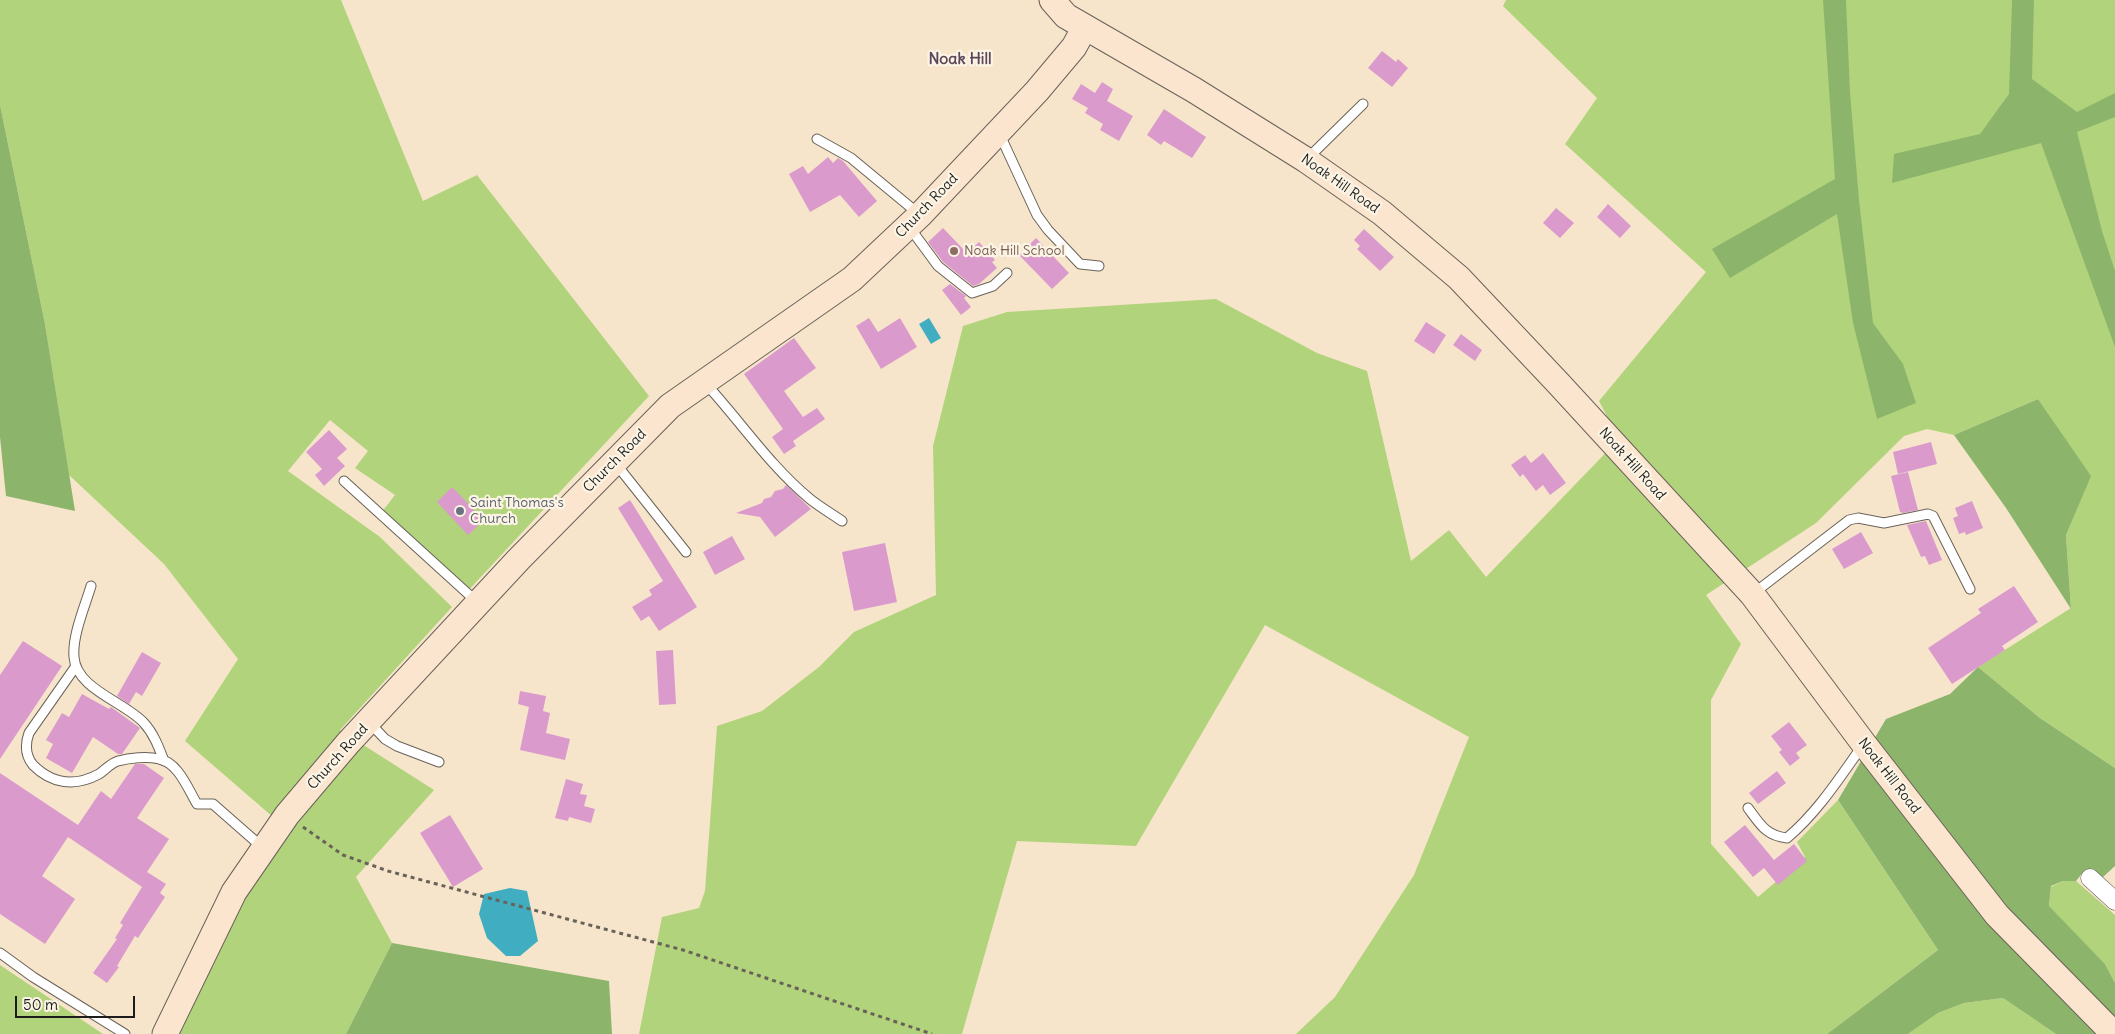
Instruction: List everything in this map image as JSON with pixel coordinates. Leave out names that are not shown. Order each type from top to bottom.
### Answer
[{"type":"street","name":"Noak Hill Road","points":[[1052,0],[1066,16],[1085,28],[1194,90],[1306,160],[1382,213],[1458,278],[1559,384],[1752,594],[1864,744],[1997,915],[2114,1034]]},
{"type":"street","name":"Church Road","points":[[165,1034],[234,892],[263,847],[287,815],[348,743],[519,559],[670,406],[852,279],[914,220],[1037,91],[1074,47],[1085,28]]},
{"type":"street","points":[[2090,878],[2115,901]]},
{"type":"lane","points":[[1306,160],[1363,104]]},
{"type":"lane","points":[[998,132],[1037,215],[1048,230],[1080,264],[1099,266]]},
{"type":"lane","points":[[817,139],[851,158],[914,220],[938,266],[972,293],[993,286],[1007,273]]},
{"type":"lane","points":[[704,382],[754,443],[784,475],[810,500],[842,521]]},
{"type":"lane","points":[[614,462],[686,552]]},
{"type":"lane","points":[[344,481],[478,604]]},
{"type":"lane","points":[[1752,594],[1849,520],[1858,518],[1884,523],[1928,514],[1933,516],[1970,589]]},
{"type":"lane","points":[[91,586],[74,645],[76,666],[80,673],[95,689],[145,724],[157,742],[164,760],[176,770],[197,804],[213,804],[263,847]]},
{"type":"lane","points":[[76,666],[29,733],[26,746],[31,762],[46,776],[55,781],[74,782],[97,775],[116,761],[145,758],[164,760]]},
{"type":"lane","points":[[369,722],[386,739],[397,746],[439,762]]},
{"type":"lane","points":[[1748,808],[1765,830],[1776,837],[1787,838],[1801,826],[1825,797],[1864,744]]},
{"type":"lane","points":[[0,953],[32,977],[125,1034]]},
{"type":"path","points":[[287,815],[343,855],[388,871],[683,950],[932,1034]]},
{"type":"green space","points":[[0,0],[341,0],[423,201],[477,175],[649,396],[465,594],[381,513],[395,495],[355,468],[368,451],[330,420],[288,471],[380,537],[452,607],[340,730],[434,790],[356,877],[392,943],[346,1034],[174,1034],[241,899],[288,830],[185,741],[238,659],[164,564],[69,475],[45,324],[0,105]]},
{"type":"green space","points":[[1506,0],[2115,0],[2115,768],[2040,718],[1978,667],[2071,608],[2066,535],[2090,476],[2038,399],[1954,435],[1927,429],[1904,436],[1816,523],[1706,595],[1741,644],[1711,700],[1711,844],[1758,897],[1805,857],[1797,842],[1838,800],[1938,950],[1827,1034],[1296,1034],[1335,997],[1414,875],[1469,737],[1265,625],[1136,846],[1017,841],[962,1034],[639,1034],[662,917],[699,908],[705,891],[717,726],[762,711],[819,667],[854,632],[936,595],[933,446],[963,326],[1007,312],[1216,299],[1317,353],[1367,371],[1411,561],[1449,530],[1486,577],[1619,439],[1599,401],[1706,272],[1565,144],[1597,98],[1503,6]]},
{"type":"green space","points":[[1823,0],[1846,0],[1850,93],[1859,200],[1873,323],[1903,364],[1916,403],[1877,419],[1853,323],[1837,214],[1730,278],[1712,249],[1835,179]]},
{"type":"green space","points":[[2012,0],[2034,0],[2032,79],[2077,112],[2115,93],[2115,117],[2077,132],[2102,231],[2115,271],[2115,347],[2041,143],[1892,183],[1894,154],[1980,134],[2009,94]]},
{"type":"green space","points":[[0,105],[45,324],[75,511],[6,496],[0,437]]},
{"type":"green space","points":[[2038,399],[2091,476],[2066,535],[2071,609],[2006,508],[1954,435]]},
{"type":"green space","points":[[1978,667],[2040,718],[2115,768],[2115,866],[2103,877],[2085,870],[2076,881],[2063,881],[2051,886],[2049,906],[2105,964],[2115,983],[2115,1034],[2056,1034],[2003,998],[1964,1003],[1938,1013],[1908,1034],[1827,1034],[1938,950],[1838,800],[1886,719],[1950,694]]},
{"type":"green space","points":[[2063,881],[2076,881],[2115,915],[2115,983],[2105,964],[2049,907],[2051,887]]},
{"type":"green space","points":[[392,943],[609,981],[612,1034],[346,1034]]},
{"type":"green space","points":[[0,965],[103,1034],[0,1034]]},
{"type":"green space","points":[[2003,998],[2056,1034],[1908,1034],[1938,1013],[1964,1003]]},
{"type":"water","points":[[929,318],[941,338],[931,344],[919,324]]},
{"type":"water","points":[[510,888],[527,891],[538,941],[520,956],[506,956],[487,938],[479,914],[484,894]]},
{"type":"building","points":[[1382,51],[1396,62],[1398,59],[1408,68],[1392,87],[1368,68]]},
{"type":"building","points":[[1102,82],[1113,89],[1107,101],[1133,116],[1119,141],[1100,130],[1103,124],[1085,113],[1088,108],[1072,99],[1081,84],[1095,93]]},
{"type":"building","points":[[1164,109],[1206,137],[1192,158],[1164,141],[1161,145],[1147,135]]},
{"type":"building","points":[[828,157],[833,163],[838,158],[843,161],[877,201],[859,217],[840,195],[810,212],[789,174],[803,166],[808,174]]},
{"type":"building","points":[[1608,204],[1631,226],[1620,238],[1597,217]]},
{"type":"building","points":[[1556,208],[1574,223],[1560,238],[1543,223]]},
{"type":"building","points":[[943,228],[967,253],[979,242],[995,260],[992,262],[997,268],[979,284],[973,286],[943,262],[928,242]]},
{"type":"building","points":[[1364,229],[1394,257],[1380,271],[1357,249],[1360,246],[1354,240]]},
{"type":"building","points":[[1036,238],[1069,273],[1052,289],[1019,255]]},
{"type":"building","points":[[950,284],[966,296],[964,298],[971,307],[961,315],[942,290]]},
{"type":"building","points":[[869,318],[878,332],[900,318],[917,347],[881,369],[856,326]]},
{"type":"building","points":[[1426,322],[1446,335],[1434,354],[1414,341]]},
{"type":"building","points":[[1461,334],[1482,350],[1475,361],[1453,345]]},
{"type":"building","points":[[794,338],[816,368],[784,391],[803,417],[817,408],[825,419],[793,441],[796,446],[784,454],[772,437],[783,429],[744,374]]},
{"type":"building","points":[[329,430],[347,449],[337,458],[345,466],[324,486],[315,475],[322,469],[306,452]]},
{"type":"building","points":[[1931,442],[1937,464],[1898,474],[1893,452]]},
{"type":"building","points":[[1543,453],[1566,483],[1550,495],[1543,485],[1536,491],[1523,474],[1520,477],[1511,465],[1525,455],[1531,463]]},
{"type":"building","points":[[1908,472],[1918,510],[1903,513],[1900,512],[1891,476]]},
{"type":"building","points":[[786,485],[811,509],[775,537],[760,517],[736,513],[762,503],[764,499],[771,497],[775,491],[783,489]]},
{"type":"building","name":"Saint Thomas's Church","points":[[452,487],[484,520],[468,535],[437,502]]},
{"type":"building","points":[[630,500],[697,607],[659,631],[649,616],[641,621],[632,607],[652,595],[649,590],[663,581],[618,508]]},
{"type":"building","points":[[1972,501],[1983,528],[1966,535],[1965,532],[1959,534],[1953,518],[1958,516],[1955,508]]},
{"type":"building","points":[[1926,521],[1942,560],[1929,565],[1925,556],[1921,557],[1907,525]]},
{"type":"building","points":[[1861,532],[1873,553],[1844,569],[1832,549]]},
{"type":"building","points":[[732,536],[745,559],[715,575],[703,552]]},
{"type":"building","points":[[885,543],[897,602],[854,611],[842,552]]},
{"type":"building","points":[[2014,586],[2038,622],[2002,646],[2005,650],[1952,684],[1928,648],[1981,613],[1978,609]]},
{"type":"building","points":[[23,641],[62,666],[0,759],[0,675]]},
{"type":"building","points":[[673,650],[676,704],[659,705],[656,651]]},
{"type":"building","points":[[142,652],[161,663],[142,696],[136,692],[129,704],[117,696]]},
{"type":"building","points":[[520,691],[546,696],[543,711],[550,713],[546,733],[570,739],[565,760],[520,750],[529,707],[518,704]]},
{"type":"building","points":[[82,694],[109,709],[111,707],[140,728],[122,754],[118,754],[93,737],[72,773],[46,758],[53,744],[46,740],[62,713],[69,717]]},
{"type":"building","points":[[1789,722],[1807,745],[1796,753],[1800,758],[1790,766],[1779,752],[1782,750],[1771,736]]},
{"type":"building","points":[[135,764],[144,764],[164,778],[137,818],[169,839],[147,872],[166,884],[160,893],[165,897],[138,938],[135,936],[117,966],[119,967],[107,983],[93,973],[117,939],[115,938],[123,925],[120,923],[142,887],[68,837],[42,876],[75,899],[45,944],[0,914],[0,773],[78,825],[101,791],[111,799]]},
{"type":"building","points":[[1777,771],[1786,783],[1758,804],[1749,793]]},
{"type":"building","points":[[566,779],[583,784],[580,794],[587,795],[584,806],[595,809],[591,823],[569,817],[568,821],[555,818]]},
{"type":"building","points":[[450,815],[483,869],[453,887],[420,833]]},
{"type":"building","points":[[1745,825],[1774,860],[1794,844],[1807,861],[1778,885],[1764,868],[1753,877],[1724,842]]},
{"type":"place","name":"Noak Hill School","points":[[954,251]]},
{"type":"place","name":"Saint Thomas's Church","points":[[460,511]]},
{"type":"district","name":"Noak Hill","points":[[960,59]]}]
